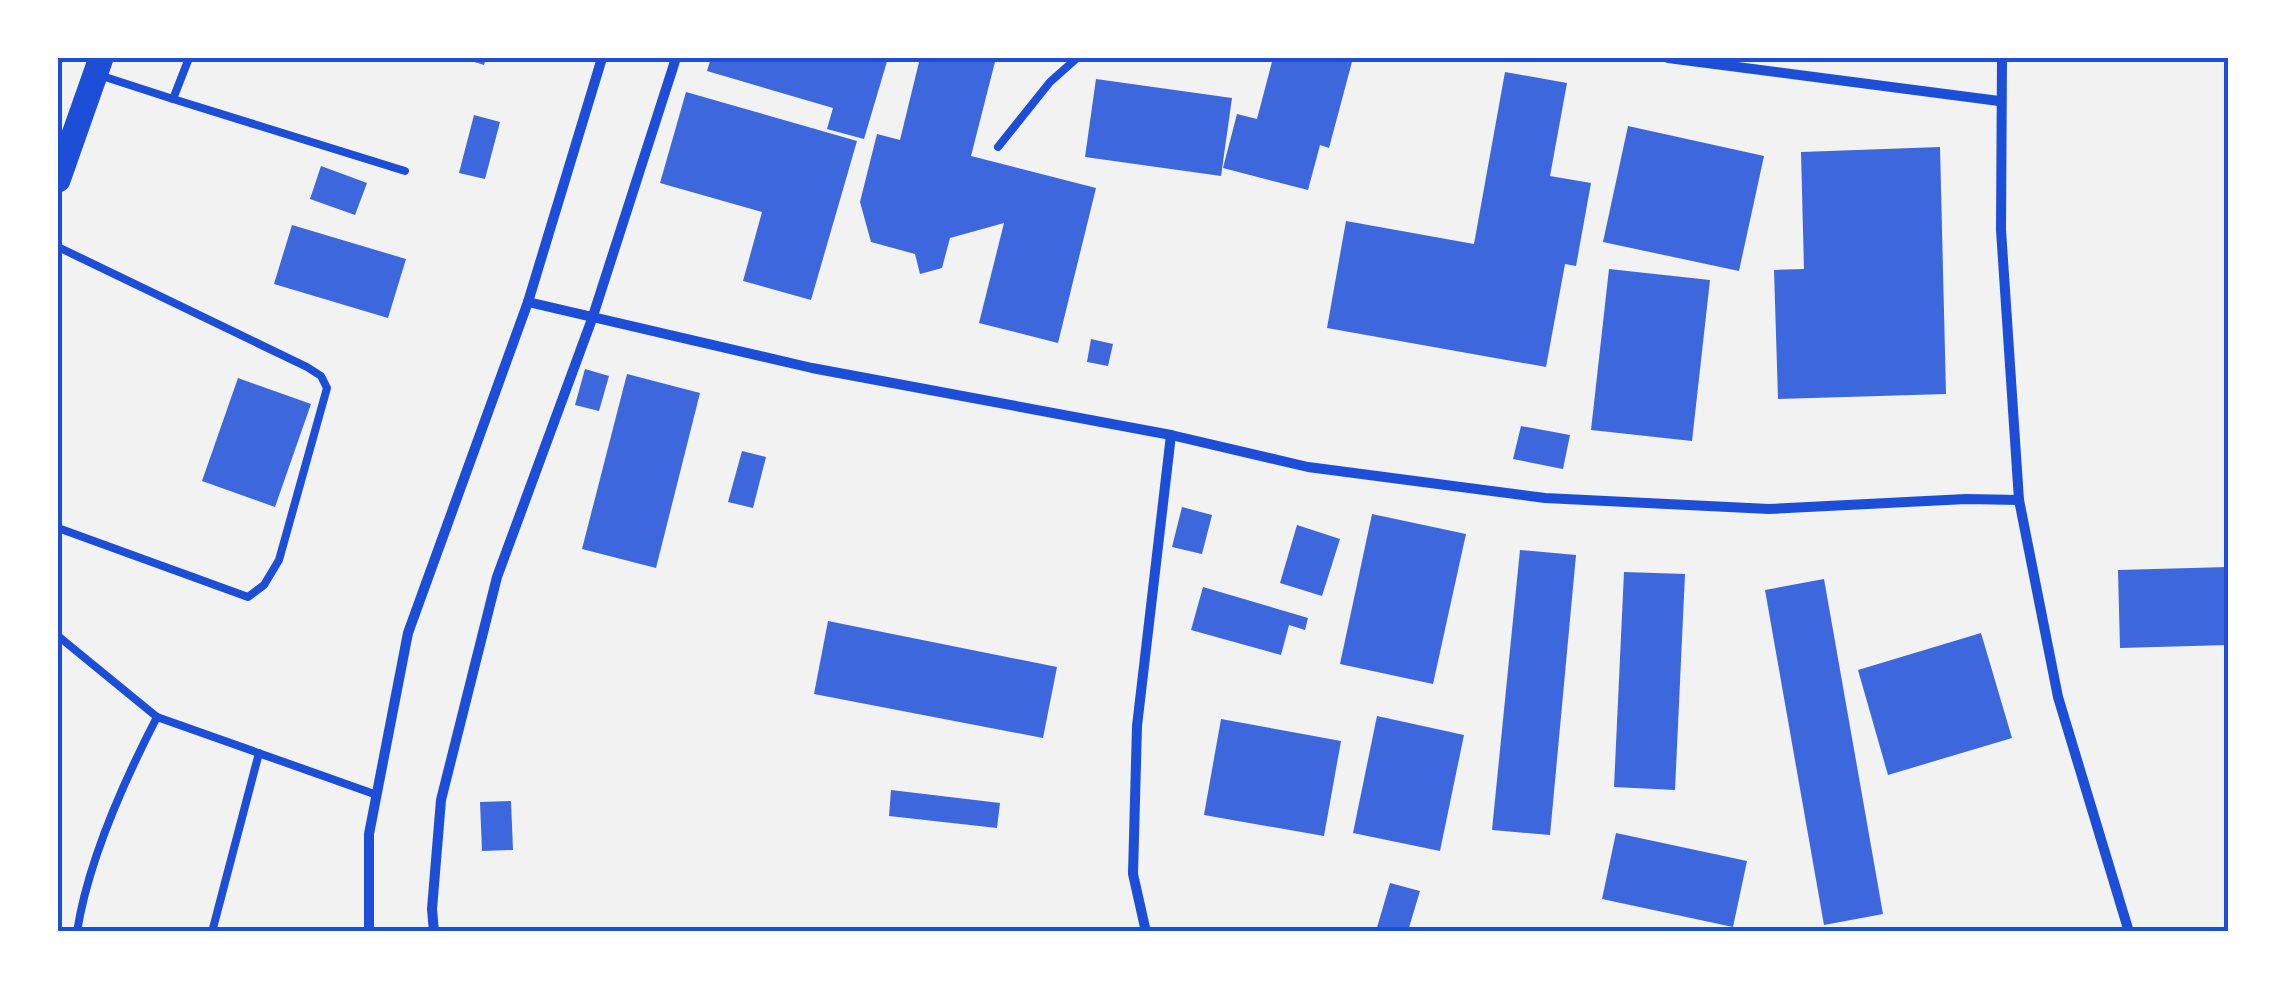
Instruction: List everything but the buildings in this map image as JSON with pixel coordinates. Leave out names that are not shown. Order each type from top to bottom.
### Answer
[{"type":"highway","points":[[58,180],[98,65]]},
{"type":"street","points":[[369,932],[369,834],[408,634],[528,302],[602,58]]},
{"type":"street","points":[[434,932],[441,800],[497,576],[592,319],[676,58]]},
{"type":"street","points":[[1668,58],[1999,101]]},
{"type":"street","points":[[2002,58],[2000,230],[2018,500],[2058,697],[2128,932]]},
{"type":"street","points":[[528,302],[812,368],[1171,435],[1308,467],[1545,498],[1768,509],[2018,500]]},
{"type":"street","points":[[1146,932],[1133,874],[1137,726],[1171,435]]},
{"type":"lane","points":[[174,99],[189,58]]},
{"type":"lane","points":[[998,147],[1050,82],[1077,58]]},
{"type":"lane","points":[[98,65],[174,99],[405,172]]},
{"type":"lane","points":[[58,248],[307,367],[321,376],[327,388],[279,560],[264,585],[248,597],[58,528]]},
{"type":"lane","points":[[58,636],[157,717],[376,795]]},
{"type":"lane","points":[[77,932],[82,902],[131,767],[157,717]]},
{"type":"lane","points":[[212,932],[258,754]]}]
